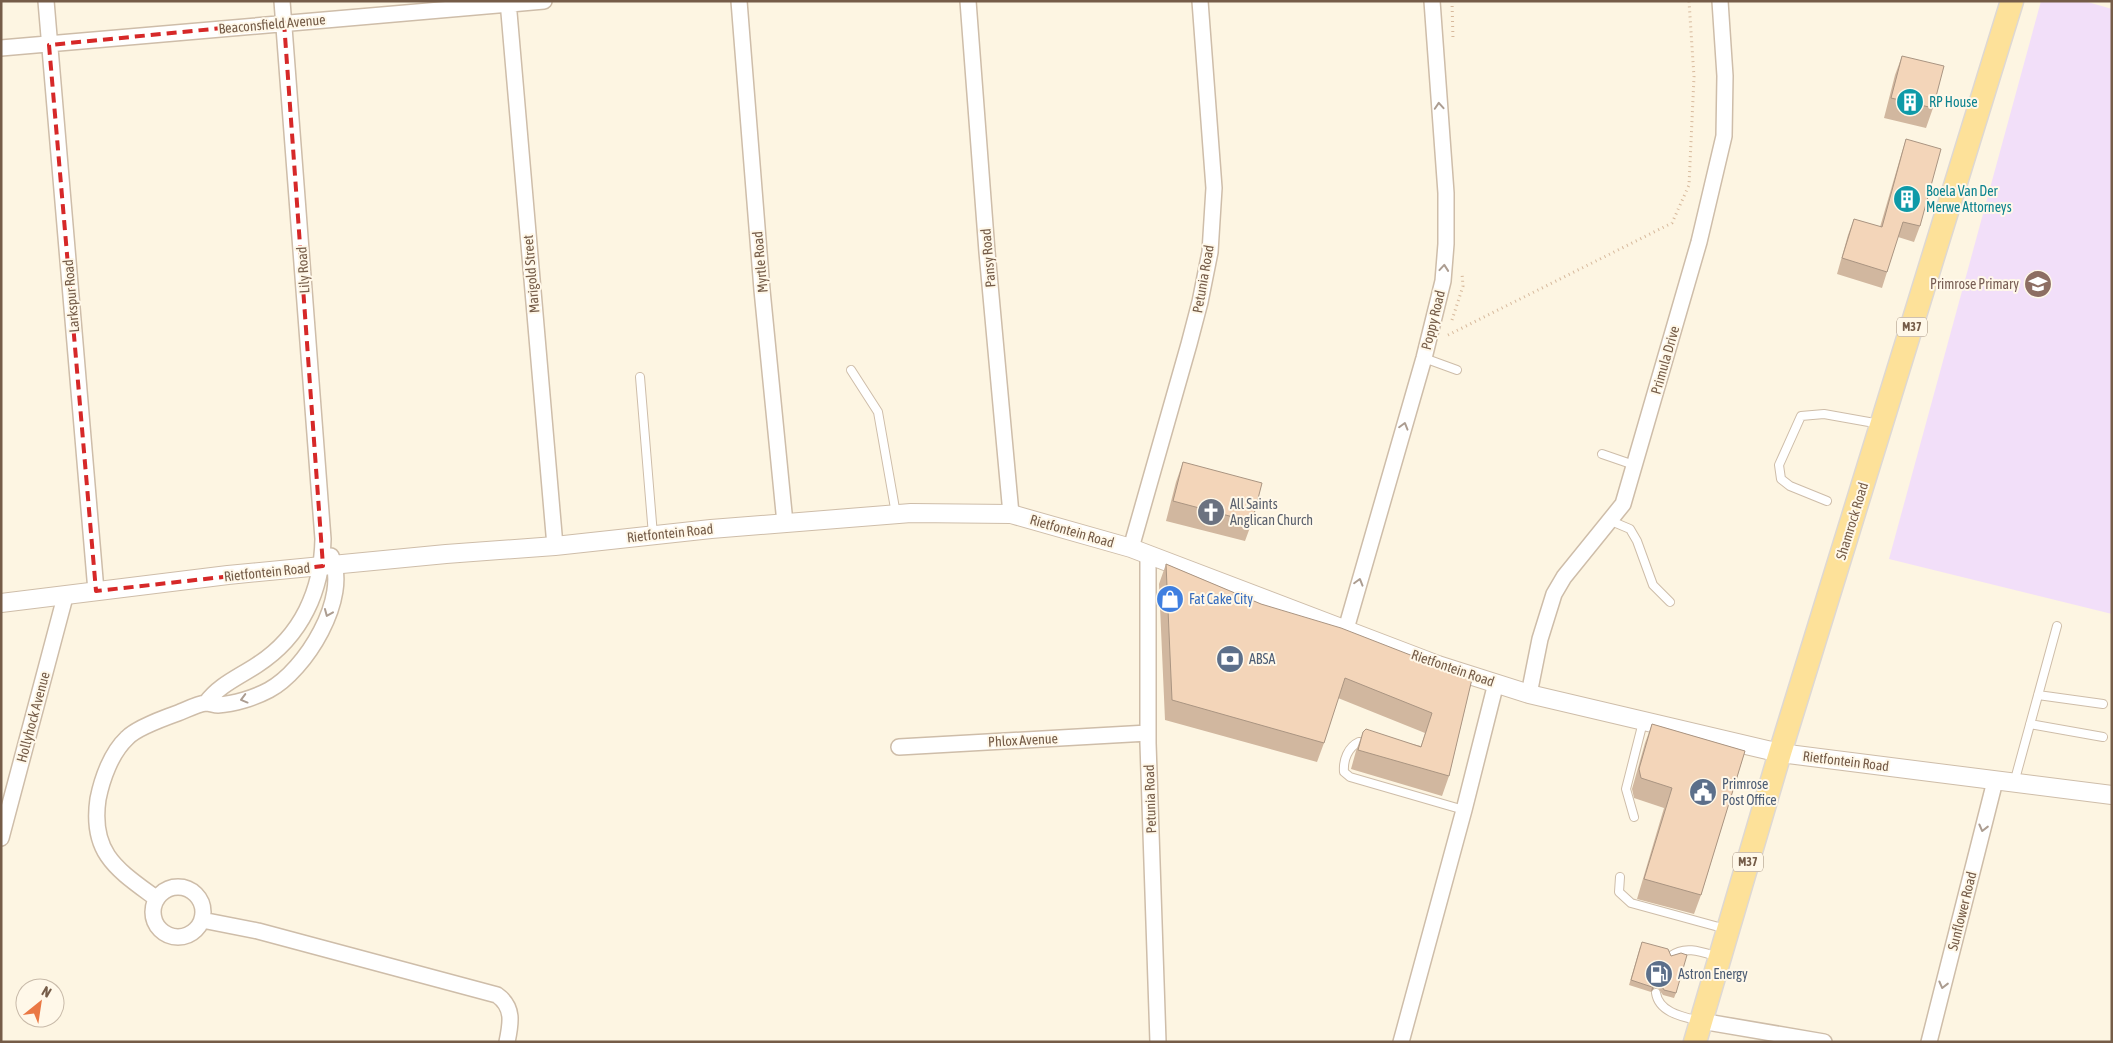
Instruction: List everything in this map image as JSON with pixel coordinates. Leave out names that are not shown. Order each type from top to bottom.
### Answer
[{"type":"main road","name":"Shamrock Road","points":[[1698,1031],[1780,753],[2012,1]]},
{"type":"street","name":"Larkspur Road","points":[[46,1],[96,591]]},
{"type":"street","name":"Lily Road","points":[[282,1],[323,539],[330,566]]},
{"type":"street","name":"Beaconsfield Avenue","points":[[1,48],[284,22],[480,8],[508,2],[544,1]]},
{"type":"street","name":"Myrtle Road","points":[[739,1],[762,290],[785,523]]},
{"type":"street","name":"Pansy Road","points":[[968,1],[987,252],[1011,514]]},
{"type":"street","name":"Petunia Road","points":[[1131,548],[1191,336],[1210,252],[1214,188],[1200,1]]},
{"type":"street","name":"Poppy Road","points":[[1346,629],[1424,358],[1443,281],[1446,244],[1446,193],[1432,1]]},
{"type":"street","name":"Primula Drive","points":[[1529,694],[1540,639],[1554,594],[1564,577],[1611,522],[1622,504],[1699,242],[1724,136],[1725,76],[1720,1]]},
{"type":"street","name":"Marigold Street","points":[[508,2],[555,546]]},
{"type":"street","name":"Rietfontein Road","points":[[1,603],[64,597],[96,591],[446,554],[555,546],[785,523],[896,514],[1011,514],[1131,548],[1438,664],[1529,694],[1780,753],[2112,795]]},
{"type":"street","name":"Petunia Road","points":[[1148,556],[1148,733],[1158,1042]]},
{"type":"street","points":[[157,899],[125,876],[103,851],[96,817],[100,792],[110,764],[128,737],[167,717],[206,703],[230,703],[258,696],[274,687],[292,673],[310,650],[334,600],[337,583],[330,566]]},
{"type":"street","points":[[206,703],[220,688],[260,664],[294,631],[303,619],[330,566]]},
{"type":"street","name":"Hollyhock Avenue","points":[[1,838],[64,597]]},
{"type":"street","points":[[1401,1042],[1464,810],[1496,683]]},
{"type":"street","name":"Phlox Avenue","points":[[899,747],[1148,733]]},
{"type":"street","name":"Sunflower Road","points":[[1929,1042],[1995,781]]},
{"type":"street","points":[[173,888],[188,890],[200,900],[203,910],[202,920],[197,929],[189,935],[178,937],[168,935],[159,929],[154,920],[153,909],[157,899],[164,892],[173,888]]},
{"type":"street","points":[[202,920],[258,931],[497,995],[506,1001],[510,1011],[507,1042]]},
{"type":"street","points":[[1698,1031],[1824,1042]]},
{"type":"lane","points":[[1424,358],[1457,370]]},
{"type":"lane","points":[[851,370],[878,412],[896,514]]},
{"type":"lane","points":[[640,377],[653,535]]},
{"type":"lane","points":[[1827,501],[1790,486],[1781,479],[1779,465],[1802,416],[1824,414],[1882,425]]},
{"type":"lane","points":[[1602,454],[1634,465]]},
{"type":"lane","points":[[1611,522],[1630,529],[1637,541],[1653,584],[1670,602]]},
{"type":"lane","points":[[2014,783],[2057,626]]},
{"type":"lane","points":[[2038,694],[2103,704]]},
{"type":"lane","points":[[1634,817],[1626,789],[1643,722]]},
{"type":"lane","points":[[2030,724],[2104,737]]},
{"type":"lane","points":[[1379,746],[1363,742],[1355,743],[1346,755],[1344,772],[1359,780],[1464,810]]},
{"type":"lane","points":[[1620,877],[1619,892],[1631,903],[1728,929]]},
{"type":"lane","points":[[1671,956],[1682,950],[1688,950],[1720,957]]},
{"type":"lane","points":[[1656,994],[1657,1001],[1664,1008],[1698,1031]]},
{"type":"path","points":[[1448,335],[1672,223],[1689,186],[1694,77],[1689,1]]},
{"type":"highlighted area","points":[[284,22],[323,566],[96,591],[49,45]]},
{"type":"shaded area","name":"Primrose Primary","points":[[2041,1],[2084,1],[2112,9],[2112,614],[1889,559]]},
{"type":"building","points":[[1902,56],[1944,66],[1933,108],[1891,98]]},
{"type":"building","points":[[1906,139],[1941,149],[1920,226],[1903,222],[1887,272],[1842,258],[1854,219],[1882,227]]},
{"type":"building","points":[[1183,462],[1262,483],[1252,522],[1173,501]]},
{"type":"building","points":[[1166,564],[1261,604],[1341,628],[1472,679],[1449,776],[1358,750],[1363,732],[1366,729],[1421,747],[1432,713],[1345,678],[1324,743],[1172,700]]},
{"type":"building","points":[[1652,724],[1745,751],[1701,895],[1644,879],[1672,788],[1641,778],[1639,769]]},
{"type":"building","points":[[1642,942],[1668,949],[1671,956],[1681,953],[1687,955],[1676,993],[1664,990],[1660,983],[1656,983],[1652,987],[1631,980]]},
{"type":"place","name":"RP House","points":[[1910,102]]},
{"type":"place","name":"Boela Van Der Merwe Attorneys","points":[[1907,199]]},
{"type":"place","name":"Primrose Primary","points":[[2038,284]]},
{"type":"place","name":"All Saints Anglican Church","points":[[1211,512]]},
{"type":"place","name":"Fat Cake City","points":[[1170,599]]},
{"type":"place","name":"ABSA","points":[[1230,659]]},
{"type":"place","name":"Primrose Post Office","points":[[1703,792]]},
{"type":"place","name":"Astron Energy","points":[[1659,974]]}]
